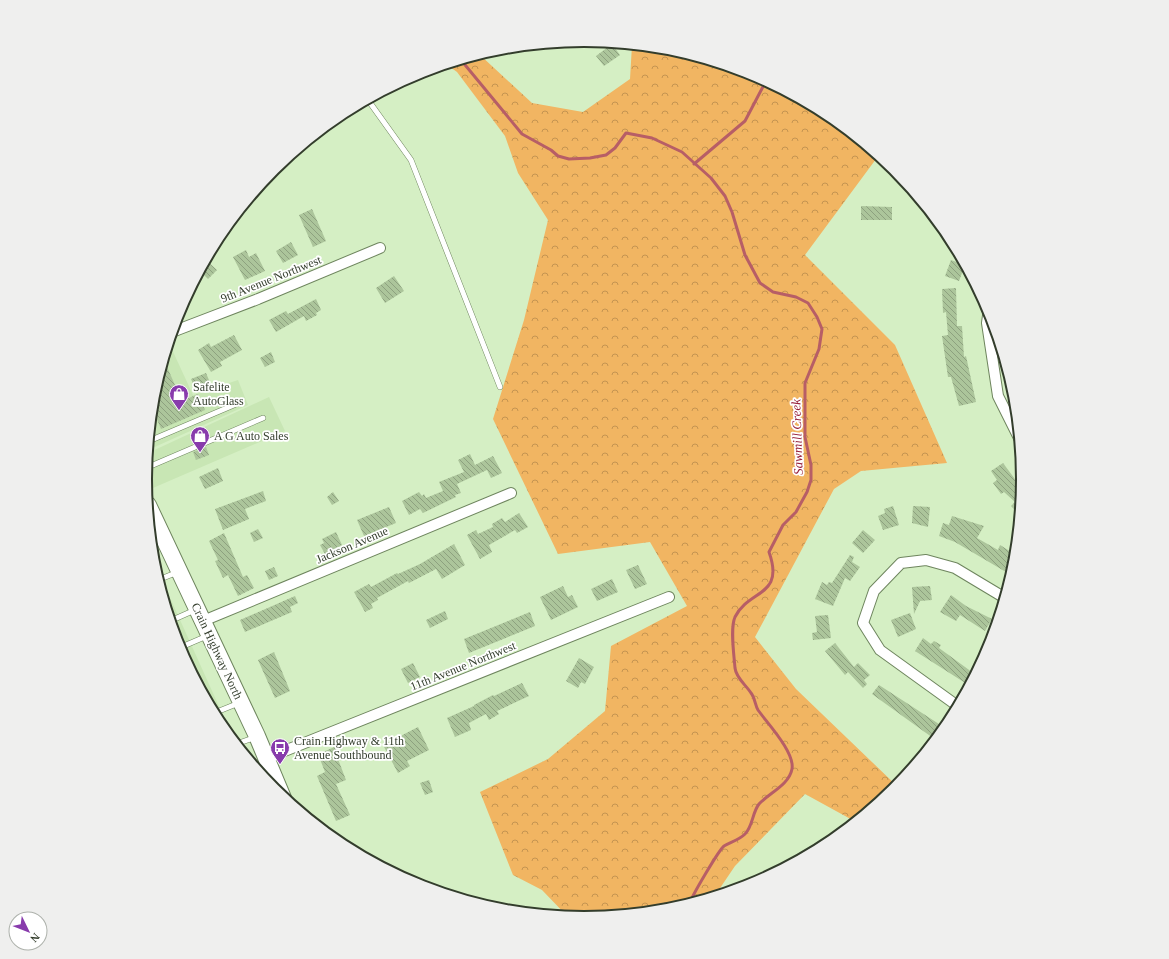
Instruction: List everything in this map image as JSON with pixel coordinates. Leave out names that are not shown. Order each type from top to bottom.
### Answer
[{"type":"main road","name":"Crain Highway North","points":[[154,519],[257,736],[267,758],[274,780]]},
{"type":"street","name":"9th Avenue Northwest","points":[[179,329],[258,299],[380,248]]},
{"type":"street","points":[[986,320],[998,396],[1013,427]]},
{"type":"street","name":"Jackson Avenue","points":[[203,622],[511,493]]},
{"type":"street","points":[[954,704],[880,650],[863,623],[874,591],[901,562],[926,560],[955,568],[1001,595]]},
{"type":"street","name":"11th Avenue Northwest","points":[[267,758],[669,597]]},
{"type":"lane","points":[[371,104],[411,160],[500,387]]},
{"type":"lane","points":[[154,439],[241,402]]},
{"type":"lane","points":[[153,465],[263,418]]},
{"type":"lane","points":[[164,578],[179,572]]},
{"type":"lane","points":[[176,621],[203,622]]},
{"type":"lane","points":[[184,642],[203,622]]},
{"type":"lane","points":[[219,711],[241,702]]},
{"type":"lane","points":[[241,742],[257,736]]},
{"type":"shaded area","points":[[172,350],[193,395],[238,380],[248,405],[153,448],[160,395]]},
{"type":"shaded area","points":[[269,397],[285,431],[152,488],[153,451]]},
{"type":"shaded area","points":[[167,591],[225,721],[210,696],[185,645],[175,619]]},
{"type":"green space","points":[[632,50],[669,55],[724,70],[750,80],[801,105],[848,136],[876,160],[805,255],[895,345],[947,463],[861,471],[834,489],[755,637],[796,689],[893,782],[870,805],[852,820],[805,794],[735,866],[718,891],[669,904],[641,908],[613,911],[562,911],[542,890],[513,875],[480,792],[548,759],[605,711],[611,646],[687,606],[650,542],[558,554],[493,419],[524,320],[548,220],[518,173],[505,136],[457,72],[452,68],[484,59],[532,103],[583,112],[630,79]]},
{"type":"building","points":[[607,48],[615,48],[620,55],[604,66],[596,56]]},
{"type":"building","points":[[861,206],[892,207],[892,220],[861,220]]},
{"type":"building","points":[[312,209],[326,241],[313,247],[299,215]]},
{"type":"building","points":[[291,242],[298,255],[283,263],[276,251]]},
{"type":"building","points":[[246,250],[249,257],[256,253],[265,271],[245,280],[233,257]]},
{"type":"building","points":[[951,260],[959,263],[963,271],[959,281],[945,276]]},
{"type":"building","points":[[210,263],[217,270],[208,279],[204,275]]},
{"type":"building","points":[[394,276],[404,291],[385,303],[376,288]]},
{"type":"building","points":[[956,288],[957,326],[962,326],[964,357],[966,356],[976,402],[959,406],[951,377],[948,377],[942,336],[948,335],[946,312],[943,313],[942,289]]},
{"type":"building","points":[[316,299],[321,310],[316,313],[317,315],[306,321],[304,316],[276,332],[269,320],[286,311],[288,314]]},
{"type":"building","points":[[234,335],[242,350],[220,362],[222,366],[211,372],[198,350],[209,343],[211,347]]},
{"type":"building","points":[[271,352],[275,362],[265,367],[260,358]]},
{"type":"building","name":"Safelite AutoGlass","points":[[167,367],[182,401],[198,394],[205,410],[161,429],[157,418],[160,395]]},
{"type":"building","points":[[206,373],[211,385],[196,391],[191,379]]},
{"type":"building","name":"A G Auto Sales","points":[[206,447],[209,455],[196,460],[193,452]]},
{"type":"building","points":[[470,454],[475,465],[493,456],[502,473],[491,478],[487,470],[457,484],[461,493],[455,495],[456,497],[423,513],[420,509],[409,515],[402,501],[419,492],[422,496],[424,494],[426,498],[443,491],[439,482],[464,472],[458,460]]},
{"type":"building","points":[[1003,463],[1017,482],[1016,511],[1011,506],[1015,502],[1004,492],[1001,494],[993,483],[997,480],[991,471]]},
{"type":"building","points":[[218,468],[223,481],[205,489],[199,477]]},
{"type":"building","points":[[263,491],[266,501],[245,509],[249,519],[223,530],[215,509]]},
{"type":"building","points":[[333,492],[339,501],[332,505],[327,497]]},
{"type":"building","points":[[893,506],[899,525],[883,530],[878,516],[885,513],[884,509]]},
{"type":"building","points":[[913,506],[930,507],[928,527],[912,523]]},
{"type":"building","points":[[389,507],[396,523],[364,536],[357,520]]},
{"type":"building","points":[[519,513],[528,527],[517,533],[515,530],[489,545],[492,552],[480,559],[467,535],[476,530],[478,534],[493,527],[492,524],[502,518],[505,522]]},
{"type":"building","points":[[952,516],[984,526],[977,538],[998,550],[1000,545],[1011,552],[1006,572],[955,542],[939,536],[943,523],[949,525]]},
{"type":"building","points":[[258,529],[263,538],[254,542],[250,533]]},
{"type":"building","points":[[863,530],[875,540],[863,553],[852,543]]},
{"type":"building","points":[[336,532],[342,545],[325,554],[320,545],[324,543],[322,539]]},
{"type":"building","points":[[224,533],[243,577],[247,575],[254,588],[238,596],[228,575],[223,578],[215,561],[218,560],[209,541]]},
{"type":"building","points":[[454,544],[465,565],[442,579],[436,569],[409,583],[408,581],[377,598],[378,600],[371,604],[373,608],[365,612],[354,592],[369,584],[371,587],[397,573],[398,574],[420,564]]},
{"type":"building","points":[[850,555],[854,557],[852,562],[860,567],[850,581],[845,578],[833,606],[815,599],[822,582],[827,585],[829,582],[832,583]]},
{"type":"building","points":[[638,565],[647,584],[635,589],[626,570]]},
{"type":"building","points":[[274,567],[278,576],[269,580],[265,571]]},
{"type":"building","points":[[612,579],[618,592],[597,601],[591,589]]},
{"type":"building","points":[[563,586],[568,597],[572,595],[578,607],[551,620],[540,597]]},
{"type":"building","points":[[930,586],[932,600],[920,601],[914,614],[912,587]]},
{"type":"building","points":[[951,595],[966,606],[992,619],[985,631],[960,615],[956,621],[940,612]]},
{"type":"building","points":[[295,596],[298,603],[290,607],[292,612],[245,632],[240,620]]},
{"type":"building","points":[[445,611],[448,619],[430,628],[426,620]]},
{"type":"building","points":[[530,612],[535,626],[469,653],[464,639]]},
{"type":"building","points":[[910,613],[916,629],[898,637],[891,620]]},
{"type":"building","points":[[828,615],[831,638],[813,640],[812,633],[817,632],[815,616]]},
{"type":"building","points":[[923,638],[931,644],[934,641],[941,645],[939,648],[972,672],[966,683],[915,651]]},
{"type":"building","points":[[835,643],[854,667],[858,663],[870,675],[864,680],[867,684],[863,688],[848,672],[845,675],[825,651]]},
{"type":"building","points":[[274,652],[290,691],[275,698],[258,660]]},
{"type":"building","points":[[579,658],[594,667],[585,684],[581,682],[578,688],[566,681]]},
{"type":"building","points":[[413,663],[420,677],[408,683],[401,669]]},
{"type":"building","points":[[522,683],[529,696],[497,711],[499,714],[489,720],[486,714],[469,723],[471,730],[455,737],[447,718],[474,706],[493,695],[494,696]]},
{"type":"building","points":[[879,685],[941,725],[932,737],[872,694]]},
{"type":"building","points":[[418,727],[429,750],[407,761],[410,766],[398,773],[383,745]]},
{"type":"building","points":[[337,746],[342,757],[338,759],[346,780],[336,784],[350,815],[336,821],[317,776],[325,772],[318,754]]},
{"type":"building","points":[[429,780],[433,792],[425,795],[420,783]]},
{"type":"waterway","name":"Sawmill Creek","points":[[465,64],[522,134],[551,150],[558,156],[569,159],[590,158],[606,155],[615,148],[626,133],[652,138],[682,152],[711,178],[725,196],[732,212],[745,255],[760,283],[773,292],[796,297],[808,303],[817,317],[822,329],[819,349],[805,383],[805,437],[811,465],[811,480],[807,492],[796,512],[783,525],[769,552],[773,567],[769,585],[741,608],[735,617],[733,628],[733,649],[736,672],[752,695],[758,710],[785,746],[792,762],[792,769],[787,780],[759,804],[748,831],[743,836],[721,849],[692,898]]},
{"type":"waterway","points":[[694,164],[745,121],[763,86]]},
{"type":"place","name":"Safelite AutoGlass","points":[[179,411]]},
{"type":"place","name":"A G Auto Sales","points":[[200,453]]},
{"type":"place","name":"Crain Highway & 11th Avenue Southbound","points":[[280,765]]}]
